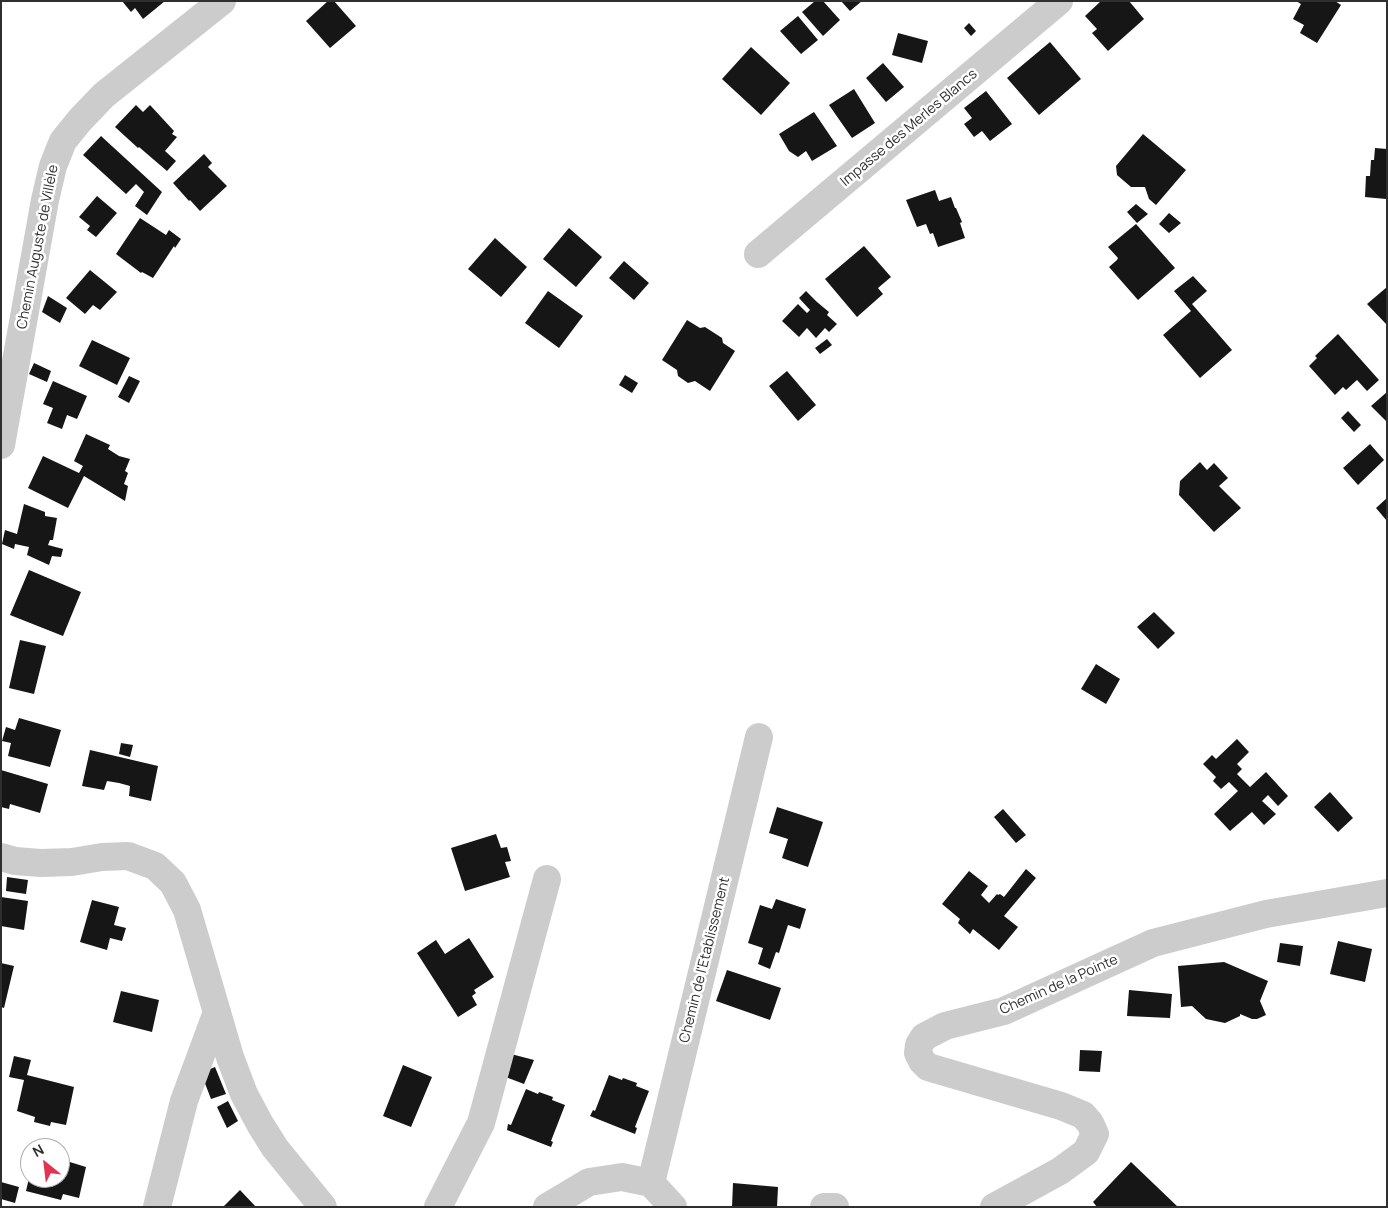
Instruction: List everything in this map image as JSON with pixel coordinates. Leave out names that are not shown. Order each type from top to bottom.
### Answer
[{"type":"street","name":"Chemin Auguste de Villèle","points":[[1,445],[44,200],[53,166],[63,141],[104,95],[222,1]]},
{"type":"street","name":"Impasse des Merles Blancs","points":[[758,254],[1059,1]]},
{"type":"street","name":"Chemin de l'Etablissement","points":[[651,1183],[759,737]]},
{"type":"street","points":[[1,857],[15,861],[41,863],[128,856],[155,866],[173,883],[187,910],[217,1012],[244,1094],[275,1148],[323,1207]]},
{"type":"street","points":[[438,1207],[481,1123],[547,879]]},
{"type":"street","name":"Chemin de la Pointe","points":[[994,1207],[1073,1162],[1086,1152],[1095,1134],[1090,1123],[1083,1115],[1061,1106],[928,1067],[918,1054],[919,1045],[924,1037],[945,1026],[1004,1011],[1153,943],[1266,914],[1387,893]]},
{"type":"street","points":[[157,1207],[184,1101],[217,1012]]},
{"type":"street","points":[[547,1207],[589,1182],[622,1176],[651,1183],[673,1207]]},
{"type":"street","points":[[824,1207],[835,1207]]},
{"type":"building","points":[[122,1],[165,1],[143,19],[135,8],[131,12]]},
{"type":"building","points":[[328,1],[334,1],[356,26],[330,48],[306,21]]},
{"type":"building","points":[[815,1],[823,1],[840,20],[823,36],[802,12]]},
{"type":"building","points":[[841,1],[862,1],[850,11]]},
{"type":"building","points":[[1101,1],[1129,1],[1144,19],[1108,51],[1092,33],[1097,29],[1085,16]]},
{"type":"building","points":[[1296,1],[1335,1],[1341,5],[1317,43],[1300,33],[1304,25],[1293,19],[1301,4]]},
{"type":"building","points":[[798,16],[818,40],[801,54],[780,31]]},
{"type":"building","points":[[969,23],[976,31],[971,36],[964,28]]},
{"type":"building","points":[[898,33],[928,41],[922,63],[892,55]]},
{"type":"building","points":[[1050,42],[1081,79],[1039,115],[1007,78]]},
{"type":"building","points":[[751,47],[790,83],[761,115],[722,79]]},
{"type":"building","points":[[883,63],[904,87],[886,102],[866,78]]},
{"type":"building","points":[[854,89],[875,123],[852,138],[829,105]]},
{"type":"building","points":[[986,91],[1012,124],[990,141],[982,131],[974,137],[964,124],[972,118],[964,108]]},
{"type":"building","points":[[136,105],[143,112],[150,105],[174,131],[172,134],[177,137],[165,151],[176,161],[167,171],[115,127]]},
{"type":"building","points":[[814,112],[837,146],[812,161],[806,151],[798,157],[789,151],[779,134]]},
{"type":"building","points":[[1143,134],[1186,170],[1156,205],[1149,199],[1145,187],[1131,187],[1117,175],[1116,166]]},
{"type":"building","points":[[101,136],[162,192],[147,215],[135,206],[144,192],[136,184],[126,194],[83,155]]},
{"type":"building","points":[[1375,148],[1387,149],[1386,199],[1365,197],[1366,176],[1370,176],[1371,160],[1374,160]]},
{"type":"building","points":[[204,154],[212,163],[208,167],[227,186],[200,211],[173,183]]},
{"type":"building","points":[[935,190],[939,201],[951,197],[962,222],[960,223],[965,238],[938,247],[933,233],[930,234],[926,224],[917,227],[906,200]]},
{"type":"building","points":[[97,196],[117,213],[96,237],[87,230],[90,226],[79,217]]},
{"type":"building","points":[[1136,204],[1148,214],[1137,223],[1127,212]]},
{"type":"building","points":[[1169,213],[1181,223],[1169,233],[1159,224]]},
{"type":"building","points":[[140,218],[166,235],[169,230],[181,239],[175,248],[174,246],[153,278],[141,273],[116,254]]},
{"type":"building","points":[[1136,224],[1175,268],[1138,300],[1109,267],[1118,258],[1108,247]]},
{"type":"building","points":[[569,228],[602,257],[576,287],[543,259]]},
{"type":"building","points":[[495,238],[527,267],[501,297],[468,269]]},
{"type":"building","points":[[864,246],[891,277],[878,288],[883,294],[857,317],[825,279]]},
{"type":"building","points":[[624,261],[649,283],[634,300],[609,278]]},
{"type":"building","points":[[90,270],[117,292],[100,310],[93,305],[85,314],[66,298]]},
{"type":"building","points":[[1193,276],[1207,291],[1192,304],[1232,350],[1200,378],[1163,335],[1191,311],[1174,291]]},
{"type":"building","points":[[1387,287],[1387,325],[1367,304]]},
{"type":"building","points":[[548,291],[583,316],[559,348],[525,323]]},
{"type":"building","points":[[806,291],[829,312],[827,315],[837,324],[829,332],[825,328],[816,338],[807,328],[799,337],[782,321],[798,304],[807,313],[810,310],[799,298]]},
{"type":"building","points":[[48,296],[67,308],[60,323],[42,312]]},
{"type":"building","points":[[687,320],[700,328],[705,327],[722,338],[723,343],[735,351],[710,391],[695,381],[688,383],[678,376],[677,370],[662,360]]},
{"type":"building","points":[[1338,334],[1379,380],[1367,391],[1357,380],[1346,390],[1343,387],[1335,395],[1309,366],[1317,358],[1315,356]]},
{"type":"building","points":[[827,339],[832,345],[820,354],[815,348]]},
{"type":"building","points":[[92,340],[130,358],[117,385],[79,366]]},
{"type":"building","points":[[34,363],[51,371],[47,382],[29,374]]},
{"type":"building","points":[[787,371],[816,405],[798,421],[769,386]]},
{"type":"building","points":[[625,375],[638,383],[632,393],[619,385]]},
{"type":"building","points":[[129,376],[140,381],[129,403],[118,397]]},
{"type":"building","points":[[53,381],[87,396],[77,419],[67,415],[62,429],[47,423],[53,408],[43,404]]},
{"type":"building","points":[[1387,392],[1387,422],[1371,406]]},
{"type":"building","points":[[1348,411],[1361,425],[1354,432],[1341,418]]},
{"type":"building","points":[[86,434],[110,445],[108,449],[119,456],[130,459],[125,471],[128,473],[124,484],[128,486],[125,501],[84,476],[68,508],[28,488],[43,456],[79,473],[83,466],[74,461]]},
{"type":"building","points":[[1370,444],[1384,460],[1358,485],[1343,468]]},
{"type":"building","points":[[1200,462],[1207,470],[1214,463],[1228,478],[1219,486],[1241,508],[1214,532],[1179,495],[1180,481]]},
{"type":"building","points":[[1387,498],[1387,521],[1376,508]]},
{"type":"building","points":[[24,504],[45,512],[45,516],[57,518],[53,540],[50,540],[48,545],[63,549],[61,557],[52,556],[49,565],[27,555],[29,547],[15,544],[14,549],[2,544],[5,530],[17,534]]},
{"type":"building","points":[[29,570],[81,592],[63,636],[10,615]]},
{"type":"building","points":[[1154,612],[1175,633],[1158,649],[1137,627]]},
{"type":"building","points":[[20,640],[46,646],[34,694],[9,688]]},
{"type":"building","points":[[1096,664],[1120,679],[1106,704],[1081,689]]},
{"type":"building","points":[[19,718],[61,730],[50,767],[8,756],[11,743],[2,741],[6,727],[15,730]]},
{"type":"building","points":[[1237,739],[1249,752],[1237,764],[1242,769],[1237,774],[1250,787],[1266,772],[1288,796],[1278,806],[1268,795],[1262,801],[1276,814],[1264,825],[1252,812],[1230,831],[1214,814],[1238,791],[1229,782],[1221,789],[1213,781],[1216,777],[1203,764],[1212,755],[1216,759]]},
{"type":"building","points":[[121,743],[133,745],[130,757],[119,754]]},
{"type":"building","points":[[90,750],[158,766],[151,801],[129,796],[130,786],[119,783],[107,781],[104,790],[82,786]]},
{"type":"building","points":[[1,770],[48,784],[40,813],[10,804],[9,809],[1,807]]},
{"type":"building","points":[[1330,792],[1353,818],[1338,832],[1314,807]]},
{"type":"building","points":[[777,807],[823,822],[808,867],[782,858],[788,839],[769,833]]},
{"type":"building","points":[[1003,809],[1026,835],[1016,843],[994,817]]},
{"type":"building","points":[[496,834],[501,848],[507,847],[511,861],[505,862],[510,877],[465,891],[451,848]]},
{"type":"building","points":[[1026,869],[1036,878],[1004,916],[1018,927],[999,950],[973,929],[970,934],[958,923],[960,919],[942,904],[969,871],[988,886],[981,895],[989,903],[997,894],[1004,897]]},
{"type":"building","points":[[7,877],[28,880],[26,894],[6,891]]},
{"type":"building","points":[[1,897],[28,901],[24,930],[1,926]]},
{"type":"building","points":[[776,899],[806,909],[800,929],[788,925],[779,953],[776,952],[770,969],[758,964],[763,948],[748,943],[760,905],[772,909]]},
{"type":"building","points":[[92,900],[119,907],[114,925],[126,928],[122,941],[110,938],[107,950],[80,942]]},
{"type":"building","points":[[469,938],[494,977],[474,990],[476,993],[472,996],[477,1005],[458,1017],[417,953],[436,940],[445,954]]},
{"type":"building","points":[[1338,941],[1372,949],[1365,982],[1330,974]]},
{"type":"building","points":[[1280,943],[1303,946],[1300,966],[1277,962]]},
{"type":"building","points":[[1224,962],[1268,981],[1260,1001],[1266,1015],[1252,1019],[1240,1014],[1240,1016],[1225,1023],[1206,1019],[1192,1006],[1181,1007],[1178,966]]},
{"type":"building","points":[[1,963],[14,966],[4,1008],[1,1007]]},
{"type":"building","points":[[727,970],[781,988],[770,1020],[716,1001]]},
{"type":"building","points":[[1129,990],[1172,994],[1170,1018],[1127,1016]]},
{"type":"building","points":[[121,991],[159,1000],[152,1032],[113,1022]]},
{"type":"building","points":[[1080,1050],[1102,1051],[1100,1072],[1079,1071]]},
{"type":"building","points":[[511,1054],[534,1060],[524,1084],[503,1076]]},
{"type":"building","points":[[14,1056],[31,1060],[27,1075],[74,1087],[66,1125],[51,1122],[50,1126],[34,1122],[35,1117],[17,1111],[24,1080],[9,1077]]},
{"type":"building","points":[[403,1065],[432,1077],[411,1127],[383,1116]]},
{"type":"building","points":[[215,1067],[226,1094],[211,1099],[201,1073]]},
{"type":"building","points":[[609,1075],[637,1083],[636,1086],[649,1091],[635,1127],[637,1128],[635,1134],[590,1116],[593,1110],[595,1111]]},
{"type":"building","points":[[526,1089],[553,1097],[552,1100],[565,1105],[551,1141],[553,1142],[551,1147],[507,1130],[508,1124],[511,1125]]},
{"type":"building","points":[[228,1101],[238,1121],[227,1128],[217,1107]]},
{"type":"building","points":[[70,1162],[86,1167],[79,1198],[63,1194],[61,1200],[26,1191],[27,1188],[70,1188]]},
{"type":"building","points":[[1131,1162],[1178,1207],[1097,1207],[1093,1202]]},
{"type":"building","points":[[1,1182],[19,1187],[15,1203],[1,1199]]},
{"type":"building","points":[[733,1183],[778,1187],[777,1207],[732,1207]]},
{"type":"building","points":[[240,1190],[256,1207],[223,1207]]}]
